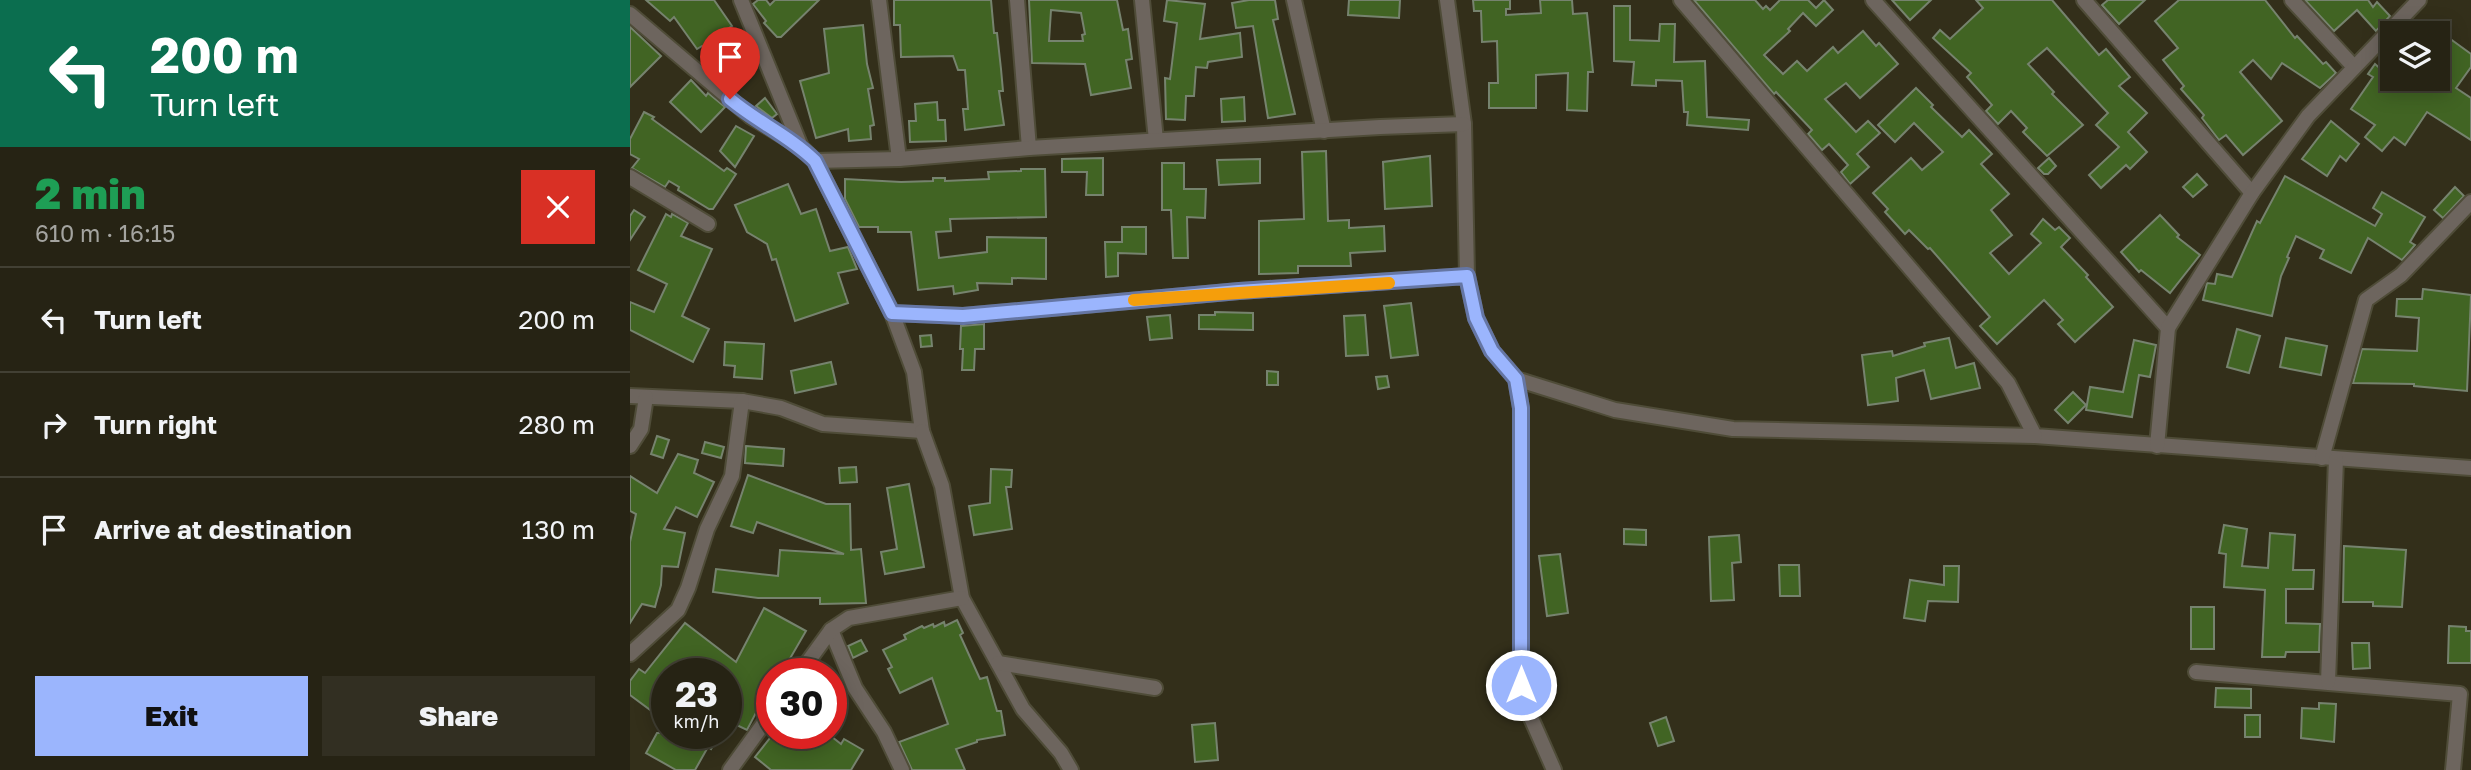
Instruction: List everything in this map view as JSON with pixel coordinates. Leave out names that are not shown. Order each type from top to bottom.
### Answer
[{"type":"street","points":[[741,0],[801,146]]},
{"type":"street","points":[[879,0],[900,159]]},
{"type":"street","points":[[1017,0],[1029,148]]},
{"type":"street","points":[[1142,0],[1156,141]]},
{"type":"street","points":[[1293,0],[1324,131]]},
{"type":"street","points":[[1447,0],[1464,124],[1467,276],[1476,318],[1492,351],[1516,379],[1521,408],[1521,685],[1528,711],[1554,770]]},
{"type":"street","points":[[1681,0],[2008,383],[2035,436]]},
{"type":"street","points":[[1873,0],[2168,328]]},
{"type":"street","points":[[2084,0],[2252,193]]},
{"type":"street","points":[[2292,0],[2354,67]]},
{"type":"street","points":[[2157,446],[2168,328],[2252,193],[2308,116],[2419,0]]},
{"type":"street","points":[[630,14],[750,116],[801,146],[815,161],[892,313],[914,372],[922,432],[942,486],[962,598],[1023,709],[1061,753],[1071,770]]},
{"type":"street","points":[[815,161],[900,159],[1029,148],[1464,124]]},
{"type":"street","points":[[630,177],[708,224]]},
{"type":"street","points":[[2328,682],[2329,458],[2366,300],[2401,275],[2471,202]]},
{"type":"street","points":[[892,313],[963,316],[1239,291],[1467,276]]},
{"type":"street","points":[[1516,379],[1615,410],[1733,429],[2035,436],[2471,468]]},
{"type":"street","points":[[630,396],[742,401],[781,408],[823,424],[922,432]]},
{"type":"street","points":[[630,446],[641,429],[646,397]]},
{"type":"street","points":[[630,654],[678,610],[688,588],[707,529],[732,476],[742,401]]},
{"type":"street","points":[[811,658],[831,630],[849,618],[962,598]]},
{"type":"street","points":[[831,630],[855,688],[884,732],[902,770]]},
{"type":"street","points":[[998,663],[1155,688]]},
{"type":"street","points":[[2196,672],[2465,694],[2453,770]]},
{"type":"street","points":[[730,770],[756,734]]},
{"type":"building","points":[[646,0],[714,0],[732,26],[729,28],[750,65],[729,79],[717,61],[714,63],[702,46],[697,49],[674,17],[670,21]]},
{"type":"building","points":[[758,0],[766,0],[770,5],[775,0],[819,0],[781,37],[777,37],[764,23],[766,21],[753,4]]},
{"type":"building","points":[[894,0],[991,0],[1001,69],[1003,91],[999,91],[1004,125],[965,130],[963,109],[968,109],[965,70],[958,70],[953,56],[901,57],[900,25],[894,25]]},
{"type":"building","points":[[1029,0],[1117,0],[1123,30],[1128,29],[1132,59],[1126,60],[1131,88],[1091,95],[1085,64],[1032,63]],"holes":[[[1051,10],[1081,13],[1085,34],[1082,35],[1083,41],[1049,41]]]},
{"type":"building","points":[[1167,0],[1205,4],[1200,39],[1240,33],[1242,57],[1208,62],[1207,68],[1196,67],[1194,96],[1186,96],[1185,120],[1166,119],[1165,78],[1170,79],[1177,23],[1164,21]]},
{"type":"building","points":[[1275,0],[1278,19],[1273,20],[1295,114],[1268,118],[1253,26],[1236,28],[1232,3]]},
{"type":"building","points":[[1349,0],[1400,0],[1399,18],[1348,15]]},
{"type":"building","points":[[1473,0],[1510,0],[1510,9],[1506,9],[1506,15],[1541,13],[1540,0],[1572,0],[1573,14],[1587,13],[1593,72],[1588,72],[1587,111],[1567,110],[1568,73],[1536,75],[1536,108],[1489,108],[1489,83],[1498,83],[1497,41],[1482,42],[1481,11],[1474,11]]},
{"type":"building","points":[[1694,0],[1755,0],[1763,9],[1766,6],[1770,10],[1780,0],[1808,0],[1816,8],[1824,0],[1833,10],[1816,26],[1803,13],[1788,29],[1790,31],[1764,55],[1783,74],[1797,61],[1807,71],[1833,47],[1838,53],[1863,31],[1876,46],[1879,43],[1898,64],[1860,98],[1846,83],[1825,99],[1856,132],[1868,121],[1880,133],[1857,154],[1869,167],[1850,184],[1841,172],[1848,165],[1829,144],[1822,150],[1808,134],[1812,130],[1776,92],[1774,94]]},
{"type":"building","points":[[1892,0],[1931,0],[1910,20]]},
{"type":"building","points":[[1976,0],[2052,0],[2099,55],[2106,49],[2130,77],[2119,86],[2147,113],[2128,132],[2147,152],[2130,169],[2126,165],[2101,188],[2089,175],[2119,147],[2096,125],[2108,113],[2047,48],[2028,64],[2054,92],[2052,94],[2083,125],[2047,156],[2023,132],[2027,128],[2011,111],[1998,124],[1986,111],[1992,105],[1967,77],[1971,73],[1933,38],[1940,30],[1950,39],[1983,8]]},
{"type":"building","points":[[2108,0],[2145,0],[2119,24],[2102,5]]},
{"type":"building","points":[[2179,0],[2265,0],[2295,38],[2297,36],[2323,64],[2326,62],[2336,73],[2320,88],[2282,63],[2271,79],[2253,60],[2240,72],[2282,121],[2243,155],[2226,135],[2219,140],[2202,118],[2204,115],[2181,89],[2184,86],[2163,60],[2178,48],[2155,21]]},
{"type":"building","points":[[2305,0],[2368,0],[2373,7],[2377,2],[2390,16],[2385,21],[2380,21],[2380,27],[2376,31],[2357,10],[2334,31]]},
{"type":"building","points":[[1614,6],[1630,6],[1630,40],[1659,41],[1660,24],[1675,24],[1674,62],[1705,61],[1707,117],[1749,120],[1748,130],[1687,125],[1688,112],[1684,112],[1682,81],[1656,80],[1656,86],[1632,85],[1634,62],[1614,61]]},
{"type":"building","points":[[863,25],[867,64],[873,88],[868,89],[874,125],[870,126],[871,139],[849,141],[848,129],[816,138],[800,81],[829,73],[824,29]]},
{"type":"building","points":[[630,27],[661,56],[630,87]]},
{"type":"building","points":[[2450,39],[2471,54],[2471,67],[2456,88],[2471,98],[2471,140],[2427,112],[2405,145],[2394,137],[2382,151],[2365,137],[2375,125],[2351,109],[2373,77],[2368,74],[2375,64],[2380,68],[2380,91],[2450,91]]},
{"type":"building","points":[[691,80],[706,96],[708,93],[725,107],[701,132],[670,102]]},
{"type":"building","points":[[1916,88],[1962,137],[1969,130],[1992,154],[1981,164],[2009,194],[1991,210],[2012,235],[1990,253],[2009,274],[2041,243],[2031,234],[2043,219],[2055,230],[2059,227],[2070,238],[2061,247],[2113,307],[2075,342],[2058,324],[2063,320],[2044,300],[1997,344],[1980,326],[1990,317],[1930,248],[1909,230],[1905,234],[1885,212],[1888,209],[1873,193],[1911,158],[1922,170],[1943,152],[1914,123],[1895,142],[1878,125]]},
{"type":"building","points":[[1244,97],[1245,121],[1222,122],[1221,99]]},
{"type":"building","points":[[765,98],[777,114],[772,118],[756,106]]},
{"type":"building","points":[[937,102],[938,120],[945,120],[946,141],[910,142],[909,121],[916,121],[915,104]]},
{"type":"building","points":[[644,112],[724,171],[727,168],[736,174],[713,209],[678,190],[679,187],[669,181],[665,187],[632,168],[639,159],[630,154],[630,139]]},
{"type":"building","points":[[2331,121],[2359,144],[2346,161],[2340,156],[2327,176],[2302,159]]},
{"type":"building","points":[[736,126],[754,136],[735,167],[720,151]]},
{"type":"building","points":[[1326,151],[1328,221],[1349,220],[1349,228],[1384,226],[1385,251],[1350,253],[1351,266],[1298,266],[1298,273],[1259,274],[1259,221],[1304,219],[1302,152]]},
{"type":"building","points":[[1430,156],[1432,206],[1385,209],[1383,162]]},
{"type":"building","points":[[1103,158],[1103,195],[1086,195],[1087,172],[1062,172],[1062,159]]},
{"type":"building","points":[[2049,158],[2056,166],[2048,174],[2044,174],[2038,168]]},
{"type":"building","points":[[1260,159],[1260,183],[1219,185],[1217,160]]},
{"type":"building","points":[[1162,163],[1184,163],[1184,189],[1206,189],[1205,218],[1187,217],[1188,258],[1173,258],[1171,210],[1162,210]]},
{"type":"building","points":[[1045,169],[1046,217],[950,219],[951,231],[936,232],[939,258],[987,252],[987,237],[1046,238],[1046,279],[1012,278],[1012,284],[977,283],[978,290],[954,294],[953,286],[918,290],[911,232],[878,232],[878,227],[859,227],[845,199],[845,179],[901,182],[933,181],[933,178],[945,178],[945,181],[989,179],[988,172]]},
{"type":"building","points":[[2197,174],[2207,185],[2193,197],[2183,187]]},
{"type":"building","points":[[2285,176],[2375,226],[2382,214],[2373,208],[2382,192],[2425,217],[2410,242],[2415,245],[2402,260],[2368,238],[2351,273],[2320,258],[2324,250],[2296,236],[2281,276],[2272,316],[2203,300],[2207,283],[2215,284],[2217,274],[2232,277],[2257,221],[2260,223]]},
{"type":"building","points":[[788,184],[801,214],[816,209],[830,251],[848,247],[857,269],[838,273],[848,303],[795,321],[776,259],[772,260],[767,244],[747,232],[735,205]]},
{"type":"building","points":[[2455,187],[2464,196],[2443,218],[2434,210]]},
{"type":"building","points":[[634,210],[645,217],[630,240],[630,216]]},
{"type":"building","points":[[666,214],[671,217],[672,214],[688,223],[681,236],[712,249],[682,316],[709,329],[693,362],[630,330],[630,302],[654,312],[667,284],[638,270]]},
{"type":"building","points":[[2160,215],[2179,235],[2177,237],[2200,255],[2170,293],[2141,270],[2139,272],[2121,252]]},
{"type":"building","points":[[1122,227],[1146,227],[1146,254],[1118,253],[1118,276],[1106,277],[1105,242],[1122,242]]},
{"type":"building","points":[[2423,289],[2471,295],[2467,391],[2414,384],[2353,383],[2362,349],[2417,351],[2419,318],[2396,316],[2397,299],[2422,299]]},
{"type":"building","points":[[1411,303],[1418,355],[1391,358],[1384,306]]},
{"type":"building","points":[[1215,312],[1253,313],[1253,330],[1199,329],[1199,315],[1215,315]]},
{"type":"building","points":[[1170,315],[1172,338],[1150,340],[1147,317]]},
{"type":"building","points":[[1365,315],[1368,355],[1346,356],[1344,316]]},
{"type":"building","points":[[984,324],[984,349],[975,349],[974,370],[962,370],[961,326]]},
{"type":"building","points":[[2237,329],[2260,336],[2249,373],[2227,367]]},
{"type":"building","points":[[931,335],[932,346],[921,347],[920,336]]},
{"type":"building","points":[[1949,338],[1956,368],[1974,363],[1980,388],[1931,399],[1924,370],[1896,378],[1898,401],[1868,405],[1862,355],[1892,351],[1893,356],[1925,346],[1924,343]]},
{"type":"building","points":[[2286,338],[2327,346],[2321,375],[2280,367]]},
{"type":"building","points":[[2134,340],[2156,345],[2150,377],[2139,375],[2132,417],[2086,410],[2090,387],[2123,392]]},
{"type":"building","points":[[725,342],[764,344],[762,379],[734,377],[735,366],[724,365]]},
{"type":"building","points":[[831,362],[836,384],[795,393],[791,371]]},
{"type":"building","points":[[1267,371],[1278,372],[1278,385],[1267,385]]},
{"type":"building","points":[[1387,376],[1389,387],[1378,389],[1376,377]]},
{"type":"building","points":[[2073,392],[2086,405],[2068,423],[2055,410]]},
{"type":"building","points":[[657,436],[669,440],[663,458],[651,454]]},
{"type":"building","points":[[705,442],[724,447],[721,458],[702,453]]},
{"type":"building","points":[[746,446],[784,449],[783,466],[745,463]]},
{"type":"building","points":[[678,454],[698,460],[694,473],[714,482],[697,517],[676,507],[664,529],[685,533],[678,567],[662,566],[661,585],[655,607],[642,604],[630,623],[630,542],[636,514],[630,511],[630,476],[657,493]]},
{"type":"building","points":[[856,467],[857,482],[840,483],[839,468]]},
{"type":"building","points":[[991,469],[1012,470],[1011,487],[1006,487],[1012,529],[974,535],[969,506],[990,503]]},
{"type":"building","points":[[748,475],[826,504],[850,504],[851,550],[861,549],[866,603],[820,604],[820,598],[758,598],[713,592],[716,569],[778,576],[780,550],[844,554],[757,522],[753,533],[731,526]]},
{"type":"building","points":[[909,484],[924,567],[885,574],[881,552],[897,549],[887,488]]},
{"type":"building","points":[[2224,525],[2247,529],[2242,566],[2268,568],[2270,533],[2295,535],[2293,570],[2314,570],[2313,589],[2286,589],[2286,623],[2320,624],[2319,652],[2286,652],[2285,657],[2262,657],[2265,590],[2224,587],[2226,554],[2219,553]]},
{"type":"building","points":[[1624,529],[1646,530],[1646,545],[1624,544]]},
{"type":"building","points":[[1739,535],[1741,562],[1732,563],[1734,600],[1711,601],[1709,537]]},
{"type":"building","points":[[2344,546],[2406,550],[2402,607],[2373,606],[2373,602],[2343,602]]},
{"type":"building","points":[[1560,554],[1568,613],[1547,616],[1539,556]]},
{"type":"building","points":[[1779,565],[1799,565],[1800,596],[1780,596]]},
{"type":"building","points":[[1944,566],[1959,566],[1958,602],[1928,601],[1925,621],[1904,618],[1910,580],[1944,585]]},
{"type":"building","points":[[2191,607],[2214,607],[2214,649],[2191,649]]},
{"type":"building","points":[[764,608],[806,631],[790,658],[756,658],[756,713],[747,730],[742,728],[742,658],[738,658]]},
{"type":"building","points":[[957,620],[963,633],[960,635],[980,679],[987,677],[997,711],[1001,711],[1005,735],[977,740],[956,749],[965,770],[912,770],[899,742],[948,724],[932,678],[900,693],[888,669],[892,667],[883,650],[906,639],[904,635],[922,626],[924,628],[933,624],[934,627],[944,622],[945,626]]},
{"type":"building","points":[[685,623],[731,658],[657,658]]},
{"type":"building","points":[[2449,626],[2466,627],[2466,631],[2471,631],[2471,663],[2448,663]]},
{"type":"building","points":[[861,640],[867,651],[853,658],[848,646]]},
{"type":"building","points":[[2352,643],[2369,643],[2370,668],[2353,669]]},
{"type":"building","points":[[651,666],[651,711],[630,695],[630,681],[639,669],[645,673]]},
{"type":"building","points":[[2216,688],[2251,689],[2251,708],[2215,707]]},
{"type":"building","points":[[2319,703],[2336,704],[2334,742],[2301,738],[2302,708],[2319,709]]},
{"type":"building","points":[[2245,715],[2260,715],[2260,737],[2245,737]]},
{"type":"building","points":[[1666,717],[1674,741],[1658,746],[1650,723]]},
{"type":"building","points":[[1215,723],[1218,760],[1195,762],[1192,725]]},
{"type":"building","points":[[847,741],[863,750],[851,770],[771,770],[755,757],[761,749],[847,749]]},
{"type":"building","points":[[651,744],[651,749],[707,749],[695,770],[676,770],[646,753]]},
{"type":"slow traffic","points":[[1134,300],[1389,283]]},
{"type":"route","points":[[730,99],[750,116],[801,146],[815,161],[892,313],[963,316],[1239,291],[1364,285],[1467,276],[1476,318],[1492,351],[1516,379],[1521,408],[1521,685]]}]
